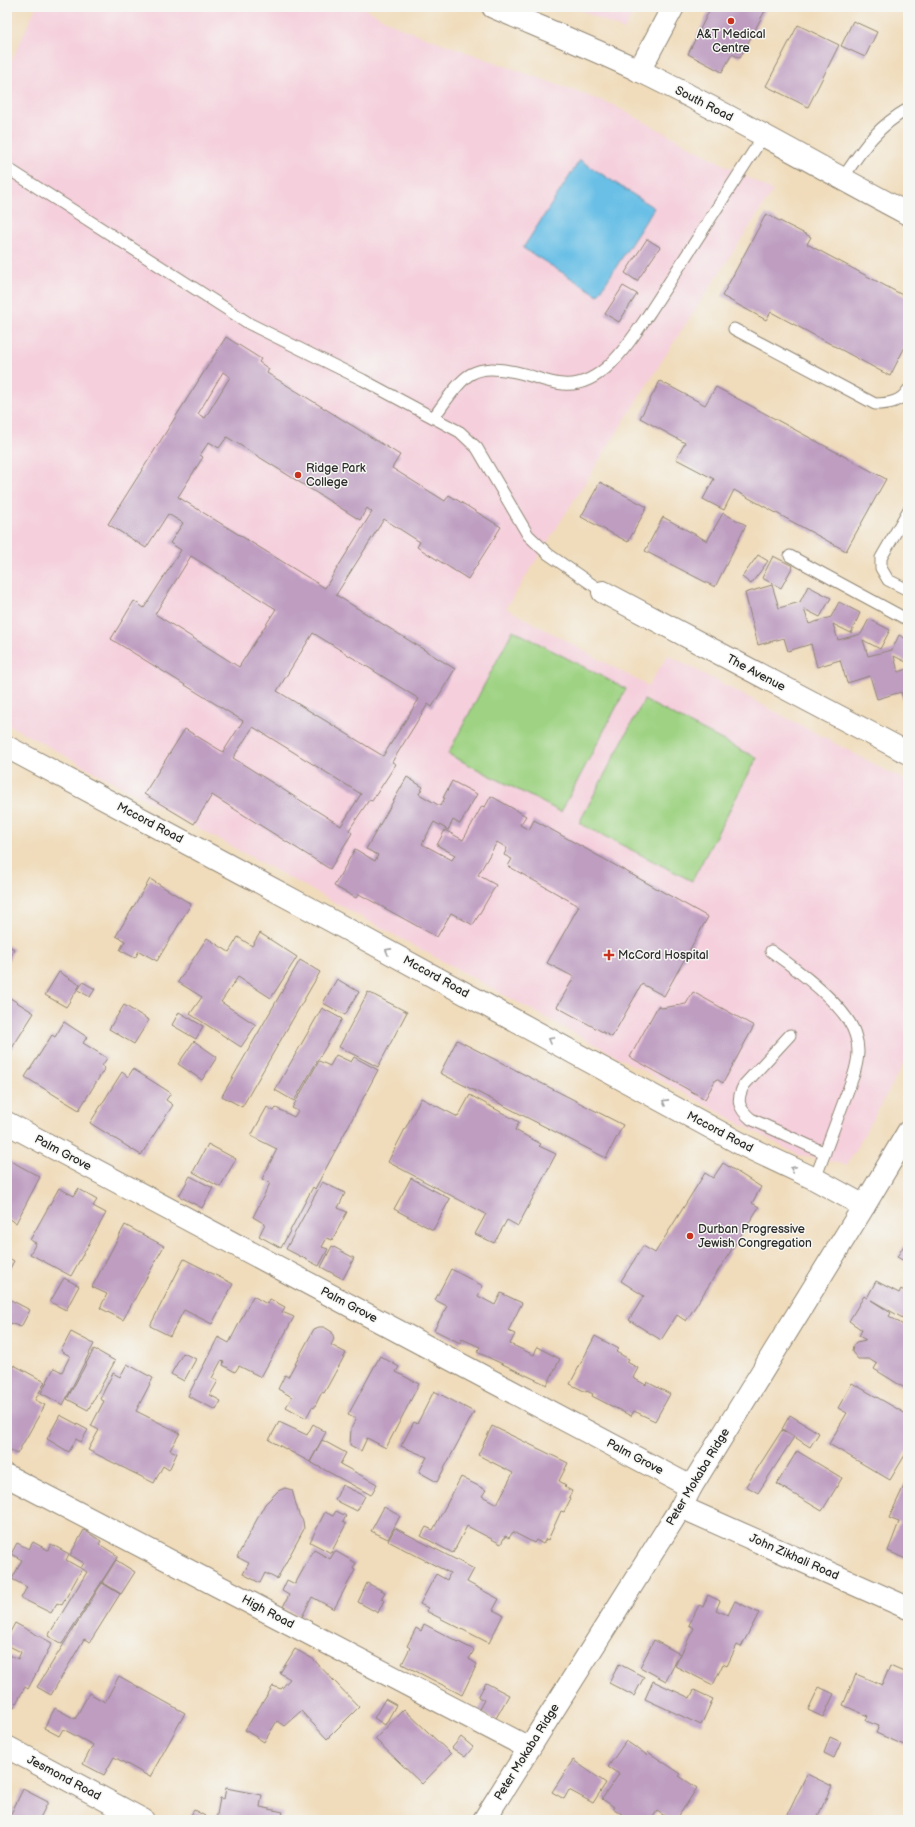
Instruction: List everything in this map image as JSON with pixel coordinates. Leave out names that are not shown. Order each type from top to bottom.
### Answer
[{"type":"street","name":"South Road","points":[[493,7],[639,71],[764,135],[908,214]]},
{"type":"street","points":[[639,71],[673,7]]},
{"type":"street","name":"The Avenue","points":[[603,592],[908,753]]},
{"type":"street","name":"Mccord Road","points":[[7,747],[308,908],[745,1146],[815,1179],[864,1206]]},
{"type":"street","name":"Palm Grove","points":[[7,1123],[692,1486]]},
{"type":"street","name":"Peter Mokaba Ridge","points":[[484,1820],[681,1507],[692,1486],[908,1132]]},
{"type":"street","name":"High Road","points":[[7,1476],[529,1748]]},
{"type":"street","name":"John Zikhali Road","points":[[681,1507],[908,1608]]},
{"type":"street","name":"Jesmond Road","points":[[7,1747],[143,1820]]},
{"type":"lane","points":[[842,179],[872,135],[887,122],[908,109]]},
{"type":"lane","points":[[434,418],[458,386],[470,374],[483,369],[497,369],[517,372],[563,384],[582,382],[598,374],[612,362],[633,337],[650,312],[764,135]]},
{"type":"lane","points":[[7,168],[250,324],[363,380],[460,432],[477,448],[528,535],[548,554],[603,592]]},
{"type":"lane","points":[[734,329],[875,404],[885,404],[899,400],[908,390]]},
{"type":"lane","points":[[908,511],[881,558],[881,568],[888,580],[908,590]]},
{"type":"lane","points":[[790,556],[908,620]]},
{"type":"lane","points":[[771,951],[803,974],[826,995],[844,1016],[855,1034],[859,1057],[815,1179]]},
{"type":"lane","points":[[790,1035],[744,1085],[740,1093],[739,1102],[742,1111],[751,1119],[825,1152]]},
{"type":"shaded area","name":"Ridge Park College","points":[[36,7],[362,7],[400,28],[613,105],[773,191],[674,342],[506,608],[648,686],[668,655],[908,782],[908,1056],[847,1165],[798,1155],[7,724],[7,71]]},
{"type":"shaded area","points":[[574,7],[636,7],[624,30]]},
{"type":"green space","points":[[513,630],[626,689],[561,812],[448,754]]},
{"type":"green space","points":[[644,700],[757,758],[692,881],[579,823]]},
{"type":"water","points":[[580,160],[654,208],[598,295],[523,248]]},
{"type":"building","name":"A&T Medical Centre","points":[[711,7],[767,7],[740,58],[732,54],[722,72],[688,54]]},
{"type":"building","points":[[853,21],[877,32],[865,57],[841,46]]},
{"type":"building","points":[[798,25],[839,45],[808,107],[766,86]]},
{"type":"building","points":[[766,214],[811,237],[807,244],[908,298],[908,341],[890,376],[771,312],[766,320],[722,296]]},
{"type":"building","points":[[647,239],[660,247],[637,281],[625,273]]},
{"type":"building","points":[[623,286],[637,294],[619,322],[605,314]]},
{"type":"building","points":[[226,337],[261,359],[259,362],[269,369],[267,373],[400,455],[392,468],[445,501],[449,495],[501,527],[468,579],[417,547],[420,542],[384,519],[336,595],[455,669],[432,707],[428,704],[392,762],[396,764],[372,801],[369,800],[349,830],[352,833],[330,869],[212,795],[194,824],[144,794],[185,729],[223,752],[243,721],[111,639],[134,601],[144,608],[181,550],[170,543],[183,523],[168,514],[146,548],[108,524]],"holes":[[[223,372],[230,377],[205,418],[198,414]],[[227,437],[360,520],[367,508],[372,512],[325,588],[178,497],[203,457],[200,455],[209,442],[219,448]],[[191,556],[276,609],[239,667],[155,614]],[[313,633],[419,699],[383,756],[277,691]],[[253,727],[361,794],[341,826],[233,758]]]},
{"type":"building","points":[[660,381],[705,405],[716,387],[886,479],[846,551],[734,490],[724,510],[703,499],[714,479],[676,459],[685,443],[640,418]]},
{"type":"building","points":[[600,482],[647,507],[628,542],[581,517]]},
{"type":"building","points":[[723,513],[746,525],[715,587],[645,551],[663,517],[707,541]]},
{"type":"building","points":[[758,555],[768,561],[751,584],[742,577]]},
{"type":"building","points":[[773,556],[793,566],[781,588],[762,578]]},
{"type":"building","points":[[772,585],[779,608],[800,602],[808,586],[831,598],[820,617],[804,609],[809,624],[831,617],[839,602],[860,613],[851,633],[833,624],[838,640],[861,634],[869,619],[890,630],[880,649],[863,640],[868,656],[892,650],[899,635],[908,640],[908,663],[894,656],[898,672],[908,669],[908,716],[901,692],[877,699],[870,676],[847,683],[840,660],[817,667],[811,644],[788,651],[784,638],[758,645],[745,593]]},
{"type":"building","points":[[407,777],[423,787],[419,794],[440,806],[452,781],[477,794],[460,824],[453,820],[448,830],[434,822],[422,844],[452,860],[455,855],[437,845],[445,830],[463,840],[482,806],[485,807],[491,796],[526,816],[520,825],[529,830],[534,820],[708,917],[664,996],[642,984],[612,1037],[557,1007],[574,977],[547,963],[579,906],[508,866],[512,859],[504,855],[507,848],[497,842],[478,875],[496,885],[473,925],[451,913],[437,937],[359,894],[356,898],[334,886],[355,849],[375,861],[378,855],[366,849]]},
{"type":"building","points":[[150,879],[191,904],[157,961],[139,951],[135,958],[120,950],[125,941],[116,936]]},
{"type":"building","points":[[260,933],[297,957],[271,998],[238,977],[221,1002],[256,1025],[241,1047],[190,1014],[202,997],[178,982],[207,938],[229,952],[238,937],[252,946]]},
{"type":"building","points":[[7,945],[14,949],[7,963]]},
{"type":"building","points":[[300,960],[320,972],[242,1107],[222,1096]]},
{"type":"building","points":[[59,972],[80,985],[66,1007],[45,995]]},
{"type":"building","points":[[337,979],[359,992],[345,1015],[323,1003]]},
{"type":"building","points":[[83,982],[95,989],[90,997],[78,990]]},
{"type":"building","points":[[368,992],[407,1012],[378,1067],[339,1047]]},
{"type":"building","points":[[693,992],[754,1026],[723,1083],[716,1079],[705,1099],[630,1057],[658,1006],[662,1008],[686,1004]]},
{"type":"building","points":[[7,996],[34,1013],[7,1056]]},
{"type":"building","points":[[124,1005],[149,1020],[134,1044],[109,1029]]},
{"type":"building","points":[[322,1008],[342,1019],[294,1101],[275,1090]]},
{"type":"building","points":[[179,1012],[203,1026],[196,1039],[172,1025]]},
{"type":"building","points":[[64,1022],[87,1037],[83,1043],[107,1058],[102,1066],[105,1068],[79,1110],[25,1077],[52,1035],[55,1037]]},
{"type":"building","points":[[457,1040],[623,1125],[606,1158],[440,1073]]},
{"type":"building","points":[[194,1041],[217,1057],[202,1080],[178,1064]]},
{"type":"building","points":[[336,1055],[351,1062],[354,1057],[378,1070],[315,1189],[313,1187],[281,1248],[259,1236],[265,1224],[253,1217],[270,1183],[262,1179],[277,1149],[251,1136],[267,1107],[274,1111],[276,1108],[294,1117],[298,1111],[292,1108],[319,1061],[330,1066]]},
{"type":"building","points":[[133,1069],[171,1093],[166,1100],[173,1105],[141,1155],[90,1123],[122,1072],[128,1077]]},
{"type":"building","points":[[470,1095],[519,1122],[515,1130],[541,1144],[539,1146],[556,1154],[518,1226],[507,1220],[494,1243],[475,1234],[486,1214],[388,1162],[421,1098],[458,1117]]},
{"type":"building","points":[[208,1144],[236,1159],[220,1187],[193,1172]]},
{"type":"building","points":[[7,1159],[40,1177],[16,1223],[7,1218]]},
{"type":"building","points":[[723,1163],[761,1187],[752,1203],[759,1207],[686,1321],[677,1315],[661,1340],[629,1320],[644,1296],[621,1281],[643,1246],[655,1253],[705,1173],[713,1178]]},
{"type":"building","points":[[190,1176],[213,1188],[202,1208],[179,1196]]},
{"type":"building","points":[[411,1178],[450,1199],[433,1230],[394,1209]]},
{"type":"building","points":[[322,1182],[345,1193],[338,1208],[347,1212],[332,1240],[327,1238],[322,1247],[328,1249],[319,1266],[286,1249]]},
{"type":"building","points":[[59,1188],[74,1196],[78,1189],[97,1200],[93,1206],[106,1213],[71,1276],[30,1254],[36,1243],[30,1240]]},
{"type":"building","points":[[125,1225],[164,1246],[123,1320],[100,1308],[107,1294],[92,1287]]},
{"type":"building","points":[[906,1242],[908,1243],[908,1263],[897,1257]]},
{"type":"building","points":[[332,1246],[354,1258],[343,1279],[321,1267]]},
{"type":"building","points":[[7,1257],[14,1261],[7,1274]]},
{"type":"building","points":[[184,1259],[233,1284],[212,1324],[184,1310],[170,1336],[150,1326]]},
{"type":"building","points":[[451,1269],[483,1286],[478,1296],[495,1305],[501,1293],[522,1303],[508,1331],[515,1334],[510,1344],[534,1355],[537,1347],[560,1359],[547,1385],[477,1352],[480,1347],[462,1339],[460,1343],[434,1330],[447,1306],[435,1300]]},
{"type":"building","points":[[64,1278],[79,1286],[66,1310],[50,1302]]},
{"type":"building","points":[[876,1281],[899,1293],[901,1289],[908,1293],[908,1321],[871,1300],[891,1313],[889,1316],[908,1328],[908,1390],[874,1369],[877,1364],[869,1359],[858,1359],[852,1352],[853,1346],[856,1342],[866,1340],[859,1336],[862,1330],[849,1321],[864,1296],[867,1298]]},
{"type":"building","points":[[253,1296],[267,1304],[270,1299],[285,1307],[282,1312],[294,1317],[261,1377],[239,1366],[235,1372],[223,1365],[224,1362],[221,1361],[212,1378],[218,1381],[210,1395],[221,1401],[216,1410],[188,1396],[218,1337],[229,1343]]},
{"type":"building","points":[[7,1298],[30,1310],[21,1327],[7,1322]]},
{"type":"building","points":[[324,1327],[332,1332],[334,1339],[331,1345],[346,1353],[324,1393],[322,1392],[314,1408],[312,1407],[306,1418],[286,1407],[292,1397],[278,1389],[285,1375],[288,1377],[314,1329]]},
{"type":"building","points":[[71,1332],[94,1344],[63,1405],[41,1393],[54,1368],[62,1372],[70,1356],[61,1351]]},
{"type":"building","points":[[595,1336],[619,1349],[616,1352],[629,1359],[627,1362],[638,1368],[633,1378],[646,1385],[647,1382],[670,1394],[655,1421],[634,1411],[631,1416],[592,1396],[593,1394],[570,1384]]},
{"type":"building","points":[[94,1349],[115,1361],[88,1410],[67,1399]]},
{"type":"building","points":[[183,1353],[196,1359],[184,1381],[171,1374]]},
{"type":"building","points":[[380,1356],[399,1367],[396,1372],[419,1384],[386,1448],[367,1438],[361,1451],[350,1445],[351,1429],[356,1419],[348,1415]]},
{"type":"building","points":[[127,1364],[153,1378],[136,1411],[180,1433],[170,1450],[177,1453],[169,1470],[163,1466],[154,1483],[88,1450],[99,1430],[91,1426],[104,1401],[100,1399],[113,1373],[120,1377]]},
{"type":"building","points":[[14,1365],[45,1382],[35,1400],[45,1405],[17,1454],[7,1449],[7,1379]]},
{"type":"building","points":[[852,1383],[908,1415],[908,1450],[890,1480],[829,1444],[847,1413],[838,1408]]},
{"type":"building","points":[[434,1391],[474,1412],[437,1482],[419,1472],[427,1457],[401,1446],[414,1422],[417,1424]]},
{"type":"building","points":[[60,1415],[88,1430],[81,1442],[76,1439],[69,1452],[47,1439]]},
{"type":"building","points":[[790,1415],[819,1433],[810,1447],[782,1429]]},
{"type":"building","points":[[279,1422],[307,1435],[313,1424],[326,1432],[310,1462],[269,1440]]},
{"type":"building","points":[[492,1426],[568,1463],[559,1481],[566,1485],[564,1487],[572,1491],[569,1497],[571,1498],[564,1512],[561,1511],[548,1540],[546,1539],[543,1544],[536,1540],[534,1543],[513,1532],[509,1538],[505,1536],[501,1544],[467,1526],[453,1553],[421,1536],[426,1527],[433,1530],[461,1477],[486,1490],[482,1496],[497,1504],[513,1473],[478,1455]]},
{"type":"building","points":[[782,1430],[794,1437],[758,1493],[746,1486]]},
{"type":"building","points":[[322,1440],[346,1453],[340,1464],[377,1484],[371,1495],[310,1462]]},
{"type":"building","points":[[797,1451],[842,1478],[822,1511],[777,1484]]},
{"type":"building","points":[[908,1477],[908,1560],[888,1551],[899,1522],[889,1518]]},
{"type":"building","points":[[342,1485],[365,1496],[357,1511],[335,1500]]},
{"type":"building","points":[[285,1488],[292,1490],[299,1515],[303,1521],[304,1529],[277,1579],[265,1573],[260,1583],[243,1574],[249,1563],[237,1557],[265,1504],[278,1491]]},
{"type":"building","points":[[384,1507],[400,1516],[388,1539],[371,1531]]},
{"type":"building","points":[[336,1511],[346,1516],[343,1522],[346,1524],[331,1553],[310,1542],[325,1512],[333,1516]]},
{"type":"building","points":[[395,1528],[474,1569],[467,1582],[499,1599],[493,1610],[503,1615],[489,1643],[426,1611],[428,1608],[420,1604],[436,1574],[447,1580],[450,1573],[388,1541]]},
{"type":"building","points":[[84,1530],[101,1541],[99,1544],[118,1556],[62,1644],[48,1636],[87,1572],[81,1568],[84,1563],[70,1555]]},
{"type":"building","points":[[33,1542],[48,1550],[51,1544],[69,1554],[66,1560],[82,1569],[62,1605],[57,1603],[51,1613],[21,1598],[27,1587],[12,1579],[22,1560],[11,1554],[17,1543],[29,1549]]},
{"type":"building","points":[[314,1550],[330,1559],[335,1551],[356,1563],[353,1569],[355,1570],[334,1609],[312,1597],[302,1617],[283,1607],[289,1595],[282,1591],[287,1580],[295,1584]]},
{"type":"building","points":[[116,1560],[135,1572],[121,1594],[102,1582]]},
{"type":"building","points":[[102,1583],[120,1594],[90,1642],[84,1639],[51,1695],[37,1687]]},
{"type":"building","points":[[367,1583],[385,1592],[381,1599],[384,1600],[378,1613],[358,1602]]},
{"type":"building","points":[[708,1595],[720,1601],[716,1610],[728,1615],[735,1601],[759,1613],[741,1647],[737,1645],[727,1666],[723,1664],[713,1685],[675,1666],[694,1628],[689,1625],[699,1605],[703,1607]]},
{"type":"building","points":[[15,1623],[52,1643],[28,1689],[25,1687],[13,1709],[7,1705],[7,1654],[18,1659],[21,1652],[7,1645],[7,1638]]},
{"type":"building","points":[[424,1624],[474,1650],[469,1659],[477,1664],[462,1695],[402,1664],[410,1648],[407,1646],[416,1628],[421,1631]]},
{"type":"building","points":[[654,1640],[680,1654],[666,1681],[640,1667]]},
{"type":"building","points":[[295,1649],[313,1659],[359,1707],[327,1739],[301,1711],[284,1726],[277,1721],[264,1742],[245,1730],[273,1686],[281,1689],[290,1679],[280,1673]]},
{"type":"building","points":[[619,1664],[644,1677],[634,1696],[609,1683]]},
{"type":"building","points":[[890,1666],[906,1673],[908,1669],[908,1736],[904,1745],[876,1733],[879,1726],[866,1721],[868,1716],[843,1705],[856,1674],[882,1685]]},
{"type":"building","points":[[119,1676],[185,1713],[150,1777],[114,1757],[104,1775],[83,1764],[93,1745],[63,1729],[59,1736],[44,1728],[55,1708],[75,1719],[89,1693],[105,1702]]},
{"type":"building","points":[[653,1681],[690,1698],[694,1690],[713,1699],[701,1725],[645,1699]]},
{"type":"building","points":[[486,1683],[509,1695],[495,1720],[478,1711],[484,1700],[478,1697]]},
{"type":"building","points":[[819,1687],[834,1694],[823,1717],[808,1710]]},
{"type":"building","points":[[385,1699],[396,1705],[385,1725],[374,1718]]},
{"type":"building","points":[[404,1709],[451,1754],[422,1784],[375,1739]]},
{"type":"building","points":[[461,1737],[473,1747],[465,1757],[452,1748]]},
{"type":"building","points":[[830,1737],[841,1742],[834,1758],[824,1753]]},
{"type":"building","points":[[626,1741],[647,1755],[648,1752],[681,1774],[679,1776],[697,1788],[676,1820],[671,1820],[657,1811],[651,1820],[630,1820],[602,1799],[619,1774],[608,1767]]},
{"type":"building","points":[[573,1760],[606,1783],[593,1803],[569,1790],[564,1799],[552,1792]]},
{"type":"building","points":[[807,1774],[832,1786],[817,1818],[814,1816],[812,1820],[785,1820]]},
{"type":"building","points":[[226,1788],[262,1795],[260,1807],[283,1812],[281,1820],[216,1820],[220,1798],[224,1799]]},
{"type":"building","points":[[23,1789],[48,1802],[39,1820],[8,1820]]},
{"type":"building","points":[[194,1810],[205,1816],[203,1820],[188,1820]]},
{"type":"place","name":"A&T Medical Centre","points":[[731,21]]},
{"type":"place","name":"Ridge Park College","points":[[298,475]]},
{"type":"place","name":"McCord Hospital","points":[[609,955]]},
{"type":"place","name":"Durban Progressive Jewish Congregation","points":[[690,1236]]}]
